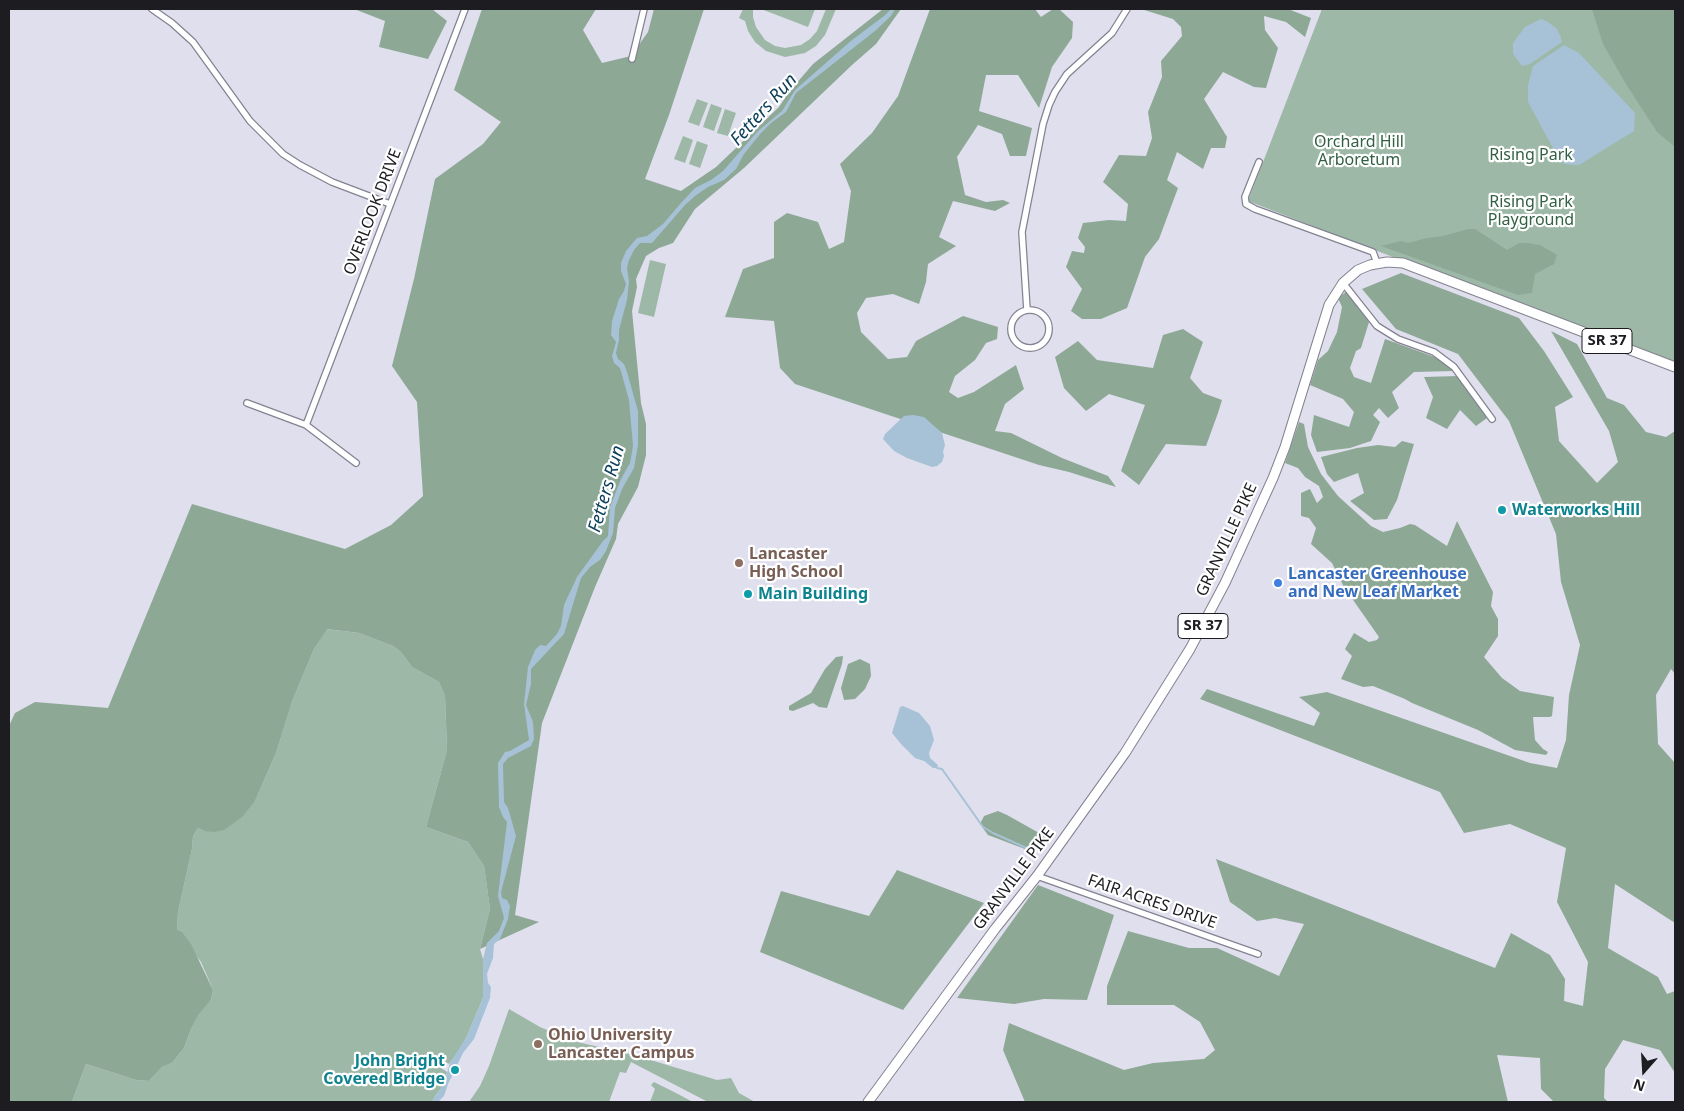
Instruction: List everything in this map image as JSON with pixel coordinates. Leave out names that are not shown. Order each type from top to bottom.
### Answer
[{"type":"highway","name":"GRANVILLE PIKE","points":[[868,1102],[995,929],[1037,876],[1143,726],[1187,655],[1225,583],[1276,470],[1294,420],[1329,306],[1344,283],[1358,270],[1377,263],[1394,262],[1412,266],[1675,367]]},
{"type":"street","points":[[152,9],[172,23],[193,42],[250,120],[283,154],[332,182],[390,204]]},
{"type":"street","name":"OVERLOOK DRIVE","points":[[306,425],[465,9]]},
{"type":"street","points":[[632,59],[644,9]]},
{"type":"street","points":[[1027,310],[1022,259],[1022,232],[1047,111],[1055,92],[1067,74],[1112,33],[1127,9]]},
{"type":"street","points":[[1259,162],[1245,197],[1246,204],[1373,252],[1377,263]]},
{"type":"street","points":[[1344,283],[1376,326],[1398,339],[1434,352],[1454,366],[1492,419]]},
{"type":"street","points":[[1027,310],[1034,310],[1041,314],[1049,326],[1045,340],[1033,348],[1026,348],[1019,344],[1011,332],[1015,318],[1027,310]]},
{"type":"street","points":[[248,403],[306,425],[356,463]]},
{"type":"street","name":"FAIR ACRES DRIVE","points":[[1037,876],[1258,954]]},
{"type":"green space","points":[[354,9],[432,9],[447,21],[428,59],[379,47],[385,21]]},
{"type":"green space","points":[[482,9],[596,9],[583,30],[602,63],[631,56],[648,32],[654,9],[704,9],[669,115],[645,179],[681,191],[716,167],[779,107],[813,64],[883,9],[901,9],[876,44],[744,168],[695,209],[673,243],[659,248],[646,256],[636,279],[637,287],[632,311],[641,403],[646,424],[646,455],[638,487],[618,524],[616,539],[595,587],[542,723],[515,915],[539,922],[480,949],[490,909],[484,866],[468,842],[426,827],[447,750],[445,696],[439,682],[412,667],[401,652],[393,646],[359,633],[327,629],[314,649],[293,699],[276,753],[255,801],[242,817],[224,830],[214,832],[198,828],[193,836],[192,849],[178,912],[177,930],[182,932],[191,944],[213,990],[211,1000],[198,1015],[184,1048],[172,1063],[162,1067],[149,1081],[136,1080],[86,1064],[72,1102],[9,1102],[9,726],[15,713],[35,702],[108,708],[192,504],[345,549],[391,525],[423,496],[417,402],[392,366],[414,279],[435,179],[483,144],[501,122],[454,90]]},
{"type":"green space","points":[[743,9],[753,9],[756,27],[765,40],[775,46],[785,48],[801,45],[810,39],[817,31],[826,9],[836,9],[825,35],[816,46],[805,53],[785,57],[766,51],[755,42],[748,31],[745,21],[739,18]]},
{"type":"green space","points":[[761,9],[815,9],[808,27]]},
{"type":"green space","points":[[930,9],[1035,9],[1041,17],[1053,9],[1059,9],[1073,22],[1072,38],[1052,67],[1039,108],[1018,75],[986,75],[979,111],[1032,128],[1026,156],[1010,156],[1002,134],[978,125],[957,157],[965,195],[986,202],[1003,200],[1010,203],[995,211],[953,201],[939,237],[956,246],[928,264],[926,282],[919,304],[893,294],[866,298],[857,313],[861,332],[888,359],[907,357],[916,341],[963,316],[998,327],[997,339],[986,343],[975,360],[955,376],[949,392],[958,398],[974,392],[1016,365],[1024,389],[1005,404],[995,431],[1011,433],[1062,458],[1108,476],[1116,487],[1069,472],[1039,465],[795,384],[780,368],[774,321],[725,317],[743,269],[774,258],[774,222],[787,213],[818,222],[829,249],[844,242],[851,191],[840,164],[872,133],[898,96]]},
{"type":"green space","points":[[1141,9],[1288,9],[1311,18],[1305,37],[1286,22],[1264,16],[1265,30],[1278,48],[1266,88],[1254,87],[1223,72],[1204,99],[1227,137],[1225,148],[1211,148],[1203,169],[1177,152],[1167,180],[1178,188],[1159,239],[1145,257],[1127,308],[1101,319],[1082,319],[1071,311],[1082,289],[1066,267],[1072,251],[1084,253],[1085,247],[1078,238],[1083,223],[1109,220],[1126,221],[1128,204],[1103,182],[1119,155],[1146,156],[1152,138],[1148,112],[1162,77],[1161,61],[1182,36],[1181,27],[1173,19]]},
{"type":"green space","name":"Rising Park","points":[[1322,9],[1675,9],[1675,366],[1248,201]]},
{"type":"green space","points":[[1592,9],[1675,9],[1675,147],[1657,132],[1626,84],[1603,44]]},
{"type":"green space","points":[[697,99],[708,103],[699,126],[688,122]]},
{"type":"green space","points":[[711,104],[722,108],[714,131],[703,127]]},
{"type":"green space","points":[[725,109],[736,113],[728,136],[717,133]]},
{"type":"green space","points":[[683,136],[693,140],[685,163],[674,159]]},
{"type":"green space","points":[[697,141],[708,145],[700,168],[689,164]]},
{"type":"green space","points":[[1475,229],[1507,250],[1519,243],[1540,245],[1557,255],[1554,264],[1535,274],[1532,293],[1518,295],[1381,246],[1401,241],[1408,243]]},
{"type":"green space","points":[[650,260],[666,264],[654,317],[638,313]]},
{"type":"green space","points":[[1401,273],[1519,318],[1544,351],[1573,397],[1555,407],[1559,441],[1597,483],[1618,462],[1609,431],[1551,331],[1577,344],[1607,398],[1624,405],[1646,432],[1666,437],[1675,431],[1675,674],[1671,669],[1656,695],[1658,744],[1675,763],[1675,923],[1615,884],[1608,948],[1658,977],[1667,994],[1675,991],[1675,1073],[1660,1050],[1623,1040],[1605,1069],[1604,1098],[1608,1102],[1554,1102],[1541,1089],[1540,1058],[1497,1055],[1508,1102],[1025,1102],[1003,1050],[1009,1023],[1124,1070],[1153,1063],[1204,1059],[1215,1050],[1200,1022],[1174,1005],[1107,1005],[1107,986],[1128,931],[1189,948],[1217,948],[1279,976],[1304,924],[1275,918],[1257,921],[1230,902],[1216,859],[1495,968],[1511,933],[1550,955],[1565,979],[1564,1001],[1583,1006],[1588,962],[1557,902],[1566,848],[1510,824],[1464,833],[1440,792],[1200,699],[1207,689],[1314,726],[1320,713],[1299,697],[1327,692],[1530,763],[1557,768],[1566,740],[1569,695],[1580,645],[1561,582],[1556,534],[1509,421],[1458,354],[1396,329],[1362,289]]},
{"type":"green space","points":[[1347,291],[1369,322],[1361,348],[1356,351],[1350,368],[1354,377],[1371,383],[1385,339],[1443,360],[1454,371],[1414,372],[1392,392],[1399,408],[1388,418],[1379,408],[1373,415],[1380,422],[1371,441],[1350,448],[1317,452],[1311,435],[1314,415],[1349,427],[1354,412],[1343,399],[1310,385],[1318,360],[1328,351],[1337,332],[1342,307],[1338,298]]},
{"type":"green space","points":[[1183,329],[1203,342],[1190,378],[1203,393],[1222,400],[1206,446],[1166,444],[1139,485],[1121,471],[1145,405],[1109,394],[1086,411],[1064,388],[1055,357],[1078,341],[1097,360],[1153,368],[1163,335]]},
{"type":"green space","points":[[1458,376],[1487,418],[1476,426],[1460,410],[1447,429],[1426,418],[1433,397],[1424,377]]},
{"type":"green space","points":[[1299,422],[1304,424],[1308,447],[1321,474],[1338,496],[1371,526],[1383,532],[1410,524],[1415,525],[1447,546],[1457,521],[1493,592],[1491,606],[1498,619],[1498,636],[1484,657],[1502,678],[1520,691],[1554,697],[1552,716],[1533,717],[1535,740],[1548,752],[1546,755],[1515,750],[1478,730],[1405,699],[1373,686],[1363,687],[1341,679],[1352,656],[1345,649],[1354,633],[1369,642],[1377,640],[1379,637],[1344,587],[1332,563],[1311,544],[1316,528],[1309,518],[1301,516],[1301,493],[1310,489],[1317,503],[1323,497],[1319,486],[1305,477],[1298,468],[1285,463]]},
{"type":"green space","points":[[1402,441],[1414,444],[1397,500],[1387,519],[1374,520],[1350,501],[1364,493],[1358,473],[1334,482],[1327,474],[1321,457],[1378,445],[1395,447]]},
{"type":"green space","points":[[326,629],[359,633],[393,646],[401,652],[412,667],[439,682],[445,696],[447,750],[426,827],[468,842],[484,866],[490,909],[480,949],[483,959],[483,998],[459,1051],[449,1064],[442,1060],[438,1066],[447,1072],[443,1086],[432,1102],[72,1102],[86,1064],[136,1080],[149,1081],[162,1067],[172,1063],[184,1048],[198,1014],[211,1000],[213,990],[201,962],[177,930],[178,912],[192,849],[193,836],[198,828],[204,831],[255,801],[276,753],[293,699],[314,649]]},
{"type":"green space","points":[[843,656],[827,708],[819,707],[813,703],[793,711],[789,710],[789,706],[811,693],[825,669],[836,657]]},
{"type":"green space","points":[[860,659],[870,664],[871,676],[865,689],[855,699],[844,700],[841,688],[848,664]]},
{"type":"green space","points":[[998,811],[1048,838],[1039,845],[1025,849],[988,835],[980,824],[984,816]]},
{"type":"green space","points":[[897,870],[984,903],[903,1010],[760,952],[781,891],[869,916]]},
{"type":"green space","points":[[1038,885],[1114,915],[1087,1000],[1044,999],[1014,1004],[957,998]]},
{"type":"green space","name":"Ohio University Lancaster Campus","points":[[509,1009],[540,1027],[573,1041],[634,1055],[717,1080],[731,1078],[739,1093],[755,1102],[708,1102],[631,1062],[626,1073],[620,1072],[609,1102],[469,1102],[480,1086],[489,1066]]},
{"type":"green space","points":[[654,1082],[693,1102],[650,1102],[655,1089],[651,1085]]},
{"type":"water","points":[[891,9],[895,9],[891,16],[875,31],[796,93],[786,112],[761,133],[744,154],[736,169],[724,180],[708,187],[695,196],[652,243],[640,243],[629,260],[627,268],[629,282],[627,300],[619,330],[616,353],[618,359],[624,364],[638,411],[638,445],[634,468],[622,489],[615,508],[613,533],[606,551],[600,560],[590,567],[581,578],[564,634],[531,669],[531,684],[526,705],[533,722],[534,739],[531,746],[508,758],[503,764],[504,802],[508,808],[516,836],[501,892],[502,898],[507,900],[510,906],[508,919],[500,939],[494,944],[493,958],[487,974],[488,983],[491,987],[490,998],[474,1039],[463,1053],[444,1096],[438,1102],[432,1102],[443,1086],[450,1063],[467,1036],[483,998],[483,959],[487,943],[499,931],[504,918],[498,896],[507,822],[499,807],[498,763],[505,752],[529,740],[524,704],[528,667],[535,650],[540,645],[546,646],[557,634],[561,626],[564,605],[577,577],[608,536],[610,507],[621,479],[630,463],[633,446],[629,400],[620,368],[614,363],[612,356],[616,342],[611,335],[612,321],[626,284],[621,271],[621,263],[626,251],[637,238],[647,236],[663,224],[695,188],[723,171],[758,131],[782,111],[795,90]]},
{"type":"water","points":[[1541,19],[1556,28],[1562,42],[1530,64],[1522,66],[1513,54],[1513,43],[1525,27]]},
{"type":"water","points":[[1564,45],[1579,53],[1635,113],[1634,131],[1579,165],[1564,164],[1554,150],[1528,102],[1528,85],[1533,66]]},
{"type":"water","points":[[904,416],[924,417],[942,433],[945,445],[944,456],[942,462],[937,466],[932,467],[907,458],[894,451],[883,439],[885,434]]},
{"type":"water","points":[[903,706],[919,713],[930,726],[934,740],[929,753],[930,758],[938,765],[937,768],[933,768],[924,761],[915,758],[892,733],[900,707]]},
{"type":"waterway","points":[[937,768],[942,769],[983,827],[1031,850]]},
{"type":"place","name":"Waterworks Hill","points":[[1502,510]]},
{"type":"place","name":"Lancaster High School","points":[[739,563]]},
{"type":"place","name":"Lancaster Greenhouse and New Leaf Market","points":[[1278,583]]},
{"type":"place","name":"Main Building","points":[[748,594]]},
{"type":"place","name":"Ohio University Lancaster Campus","points":[[538,1044]]},
{"type":"place","name":"John Bright Covered Bridge","points":[[455,1070]]},
{"type":"water label","name":"Fetters Run","points":[[764,110]]},
{"type":"water label","name":"Fetters Run","points":[[607,489]]},
{"type":"park label","name":"Orchard Hill Arboretum","points":[[1359,151]]},
{"type":"park label","name":"Rising Park Playground","points":[[1531,211]]}]
